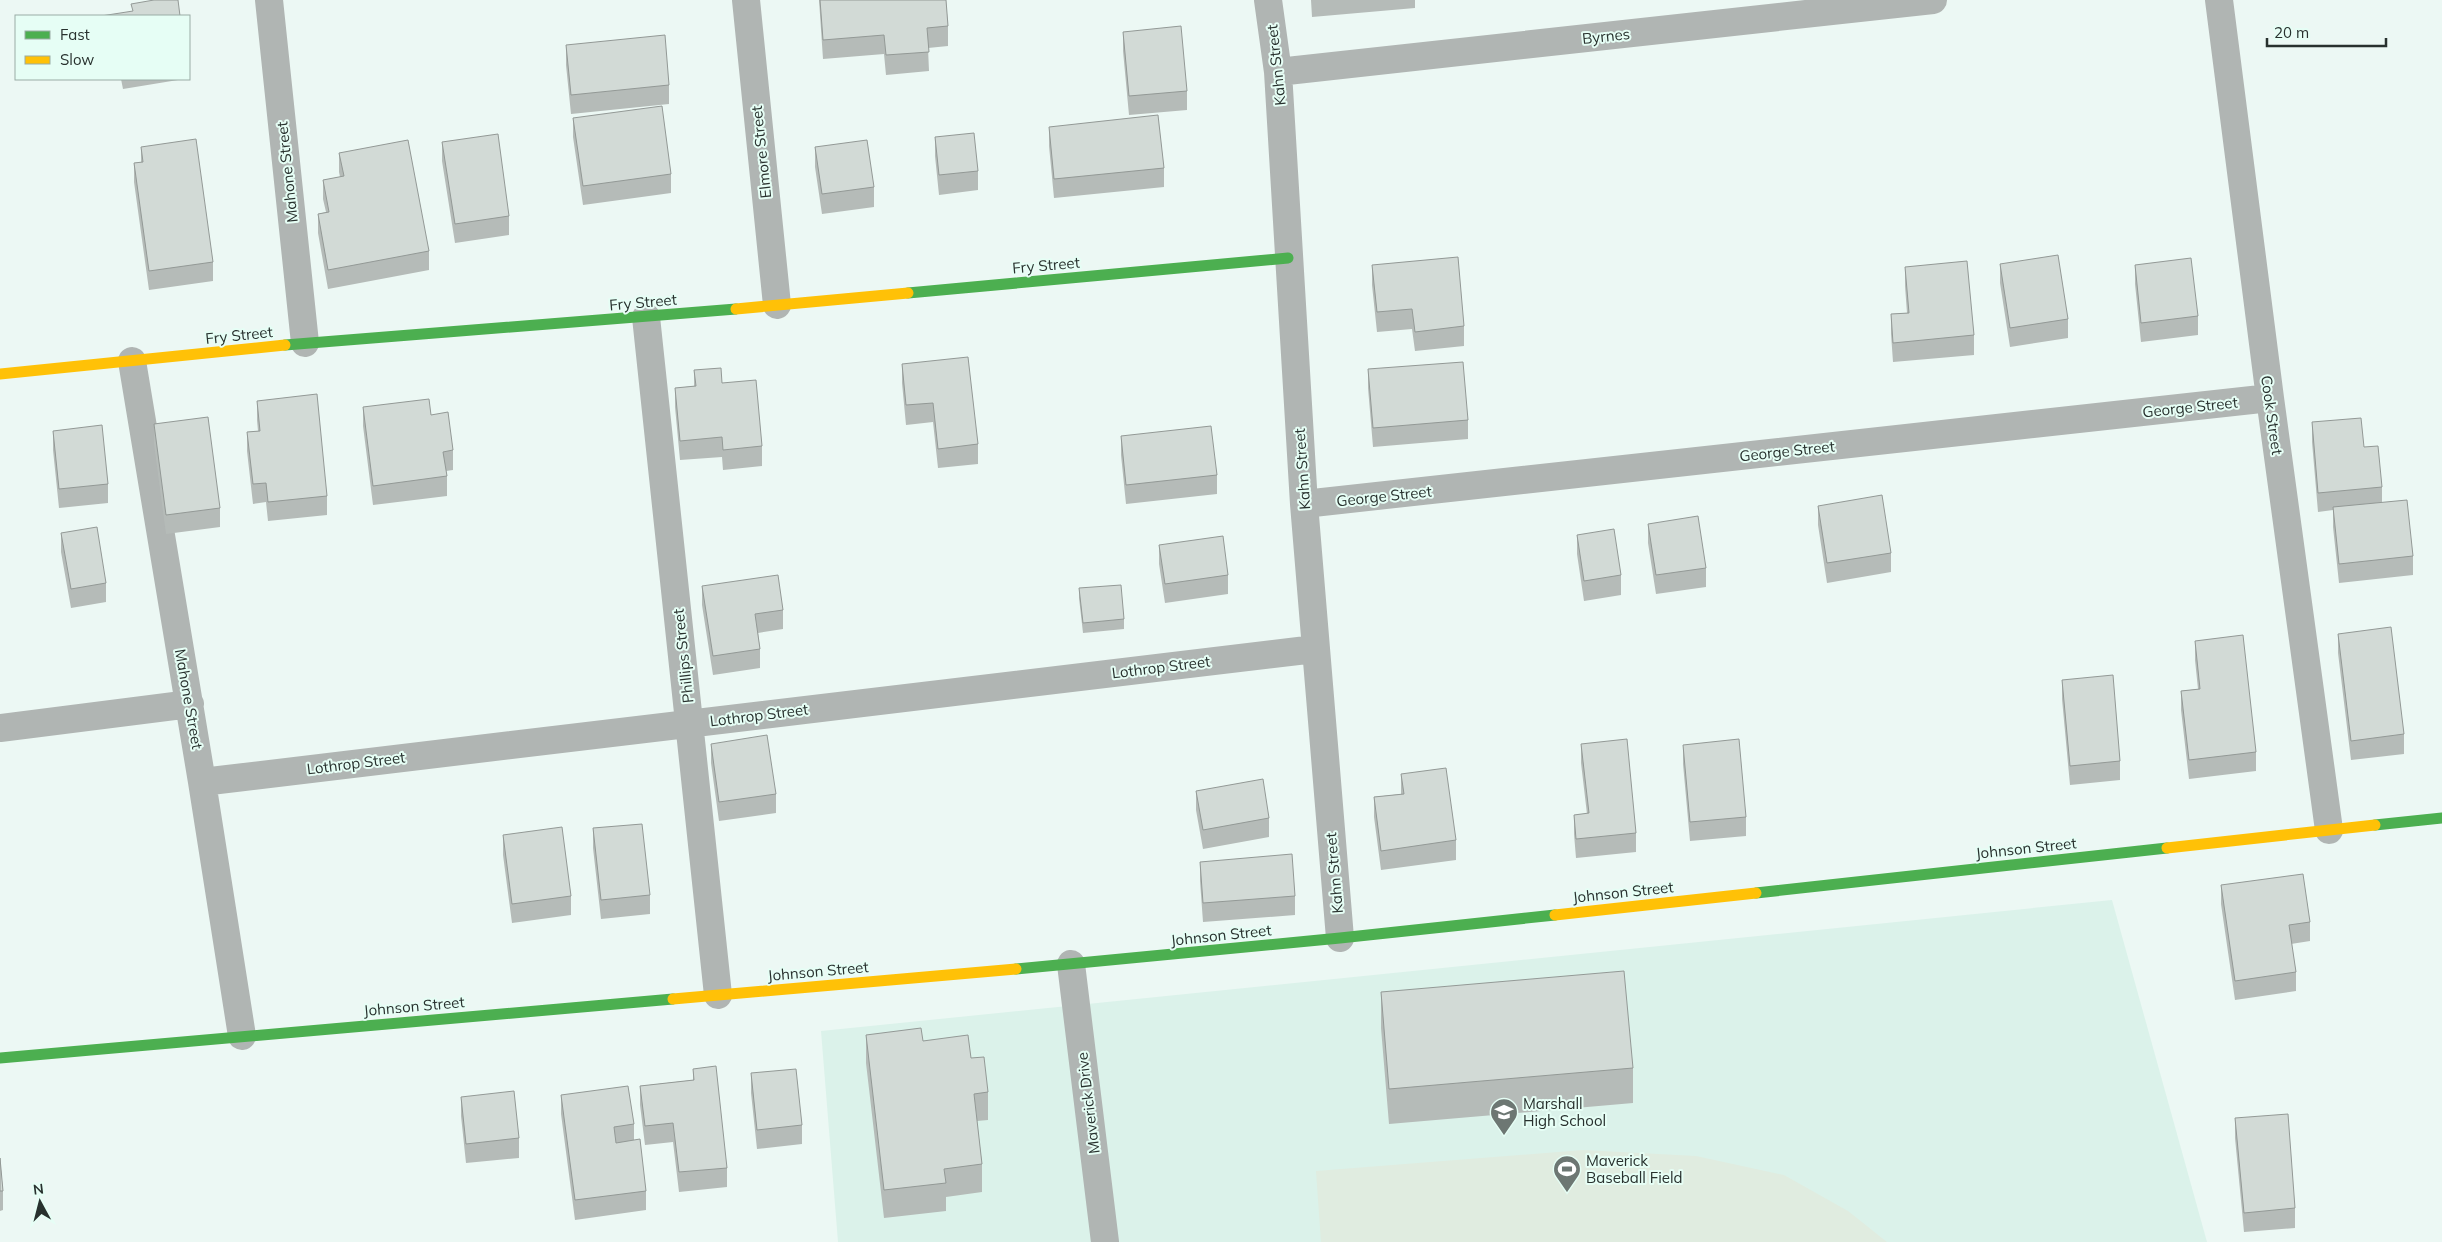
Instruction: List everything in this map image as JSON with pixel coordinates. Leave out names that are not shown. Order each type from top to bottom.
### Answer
[{"type":"street","name":"Mahone Street","points":[[269,0],[305,343]]},
{"type":"street","name":"Elmore Street","points":[[746,0],[777,305]]},
{"type":"street","name":"Kahn Street","points":[[1268,0],[1278,72],[1304,504],[1340,938]]},
{"type":"street","name":"Byrnes","points":[[1278,72],[1934,0]]},
{"type":"street","name":"Cook Street","points":[[2219,0],[2270,398],[2329,830]]},
{"type":"street","name":"Fry Street","points":[[0,374],[305,343],[646,317],[1288,258]]},
{"type":"street","name":"Phillips Street","points":[[646,317],[718,995]]},
{"type":"street","name":"Mahone Street","points":[[132,361],[190,704],[242,1036]]},
{"type":"street","name":"George Street","points":[[1304,504],[2270,398]]},
{"type":"street","name":"Lothrop Street","points":[[202,782],[1315,649]]},
{"type":"street","points":[[0,728],[190,704]]},
{"type":"street","name":"Johnson Street","points":[[0,1058],[1071,964],[1340,938],[2442,818]]},
{"type":"street","name":"Maverick Drive","points":[[1071,964],[1105,1242]]},
{"type":"shaded area","name":"Marshall High School","points":[[2112,900],[2207,1242],[838,1242],[821,1031]]},
{"type":"shaded area","name":"Maverick Baseball Field","points":[[1583,1150],[1696,1156],[1784,1175],[1848,1211],[1887,1242],[1321,1242],[1316,1171]]},
{"type":"building","points":[[154,0],[178,0],[180,15],[107,15],[133,11],[131,4]]},
{"type":"building","points":[[820,0],[946,0],[948,26],[927,28],[929,52],[886,55],[884,35],[823,40]]},
{"type":"building","points":[[1181,26],[1187,91],[1129,96],[1123,32]]},
{"type":"building","points":[[665,35],[669,85],[571,95],[566,45]]},
{"type":"building","points":[[662,106],[671,174],[583,186],[573,118]]},
{"type":"building","points":[[1158,115],[1164,168],[1054,179],[1049,127]]},
{"type":"building","points":[[974,133],[978,171],[939,175],[935,137]]},
{"type":"building","points":[[498,134],[509,216],[455,224],[442,142]]},
{"type":"building","points":[[196,139],[213,262],[149,271],[134,163],[143,162],[141,147]]},
{"type":"building","points":[[408,140],[429,251],[328,270],[318,214],[329,212],[323,180],[344,176],[339,153]]},
{"type":"building","points":[[867,140],[874,187],[822,194],[815,147]]},
{"type":"building","points":[[2058,255],[2068,319],[2010,328],[2000,264]]},
{"type":"building","points":[[1458,257],[1464,326],[1415,332],[1412,309],[1377,312],[1372,265]]},
{"type":"building","points":[[2191,258],[2198,316],[2141,323],[2135,265]]},
{"type":"building","points":[[1967,261],[1974,335],[1893,343],[1891,314],[1909,313],[1905,267]]},
{"type":"building","points":[[968,357],[978,444],[938,449],[933,403],[906,405],[902,364]]},
{"type":"building","points":[[1463,362],[1468,420],[1373,428],[1368,369]]},
{"type":"building","points":[[721,368],[722,383],[756,380],[762,446],[723,450],[722,437],[680,441],[675,388],[696,386],[694,370]]},
{"type":"building","points":[[317,394],[327,496],[268,502],[266,483],[253,484],[247,432],[260,431],[257,401]]},
{"type":"building","points":[[429,399],[431,415],[448,412],[453,450],[443,452],[447,476],[373,486],[363,407]]},
{"type":"building","points":[[208,417],[220,508],[166,515],[154,424]]},
{"type":"building","points":[[2361,418],[2364,447],[2378,446],[2382,487],[2318,493],[2312,422]]},
{"type":"building","points":[[102,425],[108,484],[59,489],[53,431]]},
{"type":"building","points":[[1211,426],[1217,475],[1126,485],[1121,436]]},
{"type":"building","points":[[1882,495],[1891,553],[1827,563],[1818,506]]},
{"type":"building","points":[[2407,500],[2413,556],[2339,564],[2333,507]]},
{"type":"building","points":[[1698,516],[1706,568],[1656,575],[1648,524]]},
{"type":"building","points":[[97,527],[106,583],[71,589],[61,533]]},
{"type":"building","points":[[1614,529],[1621,575],[1584,581],[1577,535]]},
{"type":"building","points":[[1223,536],[1228,575],[1165,584],[1159,545]]},
{"type":"building","points":[[778,575],[783,610],[755,614],[760,649],[713,656],[702,586]]},
{"type":"building","points":[[1121,585],[1124,619],[1083,623],[1079,588]]},
{"type":"building","points":[[2391,627],[2404,734],[2351,741],[2338,634]]},
{"type":"building","points":[[2243,635],[2256,752],[2189,760],[2181,691],[2200,689],[2195,641]]},
{"type":"building","points":[[2113,675],[2120,761],[2070,766],[2062,680]]},
{"type":"building","points":[[767,735],[776,794],[719,802],[711,744]]},
{"type":"building","points":[[1627,739],[1636,833],[1576,839],[1574,815],[1589,813],[1581,744]]},
{"type":"building","points":[[1739,739],[1746,817],[1690,822],[1683,745]]},
{"type":"building","points":[[1446,768],[1456,840],[1381,851],[1374,797],[1404,794],[1401,774]]},
{"type":"building","points":[[1263,779],[1269,818],[1203,830],[1196,791]]},
{"type":"building","points":[[642,824],[650,895],[601,900],[593,828]]},
{"type":"building","points":[[562,827],[571,896],[512,904],[503,835]]},
{"type":"building","points":[[1292,854],[1295,896],[1203,903],[1200,862]]},
{"type":"building","points":[[2303,874],[2310,922],[2289,925],[2296,972],[2235,981],[2221,885]]},
{"type":"building","points":[[1624,971],[1633,1068],[1389,1089],[1381,992]]},
{"type":"building","points":[[921,1028],[923,1041],[968,1035],[971,1058],[984,1057],[988,1092],[974,1094],[982,1164],[944,1169],[946,1183],[884,1190],[866,1035]]},
{"type":"building","points":[[716,1066],[727,1168],[679,1172],[673,1123],[645,1126],[640,1086],[694,1080],[693,1069]]},
{"type":"building","points":[[796,1069],[802,1125],[757,1130],[751,1073]]},
{"type":"building","points":[[628,1086],[634,1124],[614,1127],[616,1143],[640,1139],[646,1191],[575,1200],[561,1095]]},
{"type":"building","points":[[514,1091],[519,1138],[466,1144],[461,1097]]},
{"type":"building","points":[[2288,1114],[2295,1208],[2244,1213],[2235,1118]]},
{"type":"building","points":[[0,1158],[3,1191],[0,1191]]},
{"type":"traffic: fast","points":[[908,293],[1288,258]]},
{"type":"traffic: fast","points":[[285,345],[736,309]]},
{"type":"traffic: fast","points":[[2375,825],[2442,818]]},
{"type":"traffic: fast","points":[[1756,893],[2167,848]]},
{"type":"traffic: fast","points":[[1016,969],[1555,915]]},
{"type":"traffic: fast","points":[[0,1058],[673,999]]},
{"type":"traffic: slow","points":[[736,309],[908,293]]},
{"type":"traffic: slow","points":[[0,374],[285,345]]},
{"type":"traffic: slow","points":[[2167,848],[2375,825]]},
{"type":"traffic: slow","points":[[1555,915],[1756,893]]},
{"type":"traffic: slow","points":[[673,999],[1016,969]]},
{"type":"place","name":"Marshall High School","points":[[1504,1136]]},
{"type":"place","name":"Maverick Baseball Field","points":[[1567,1193]]}]
